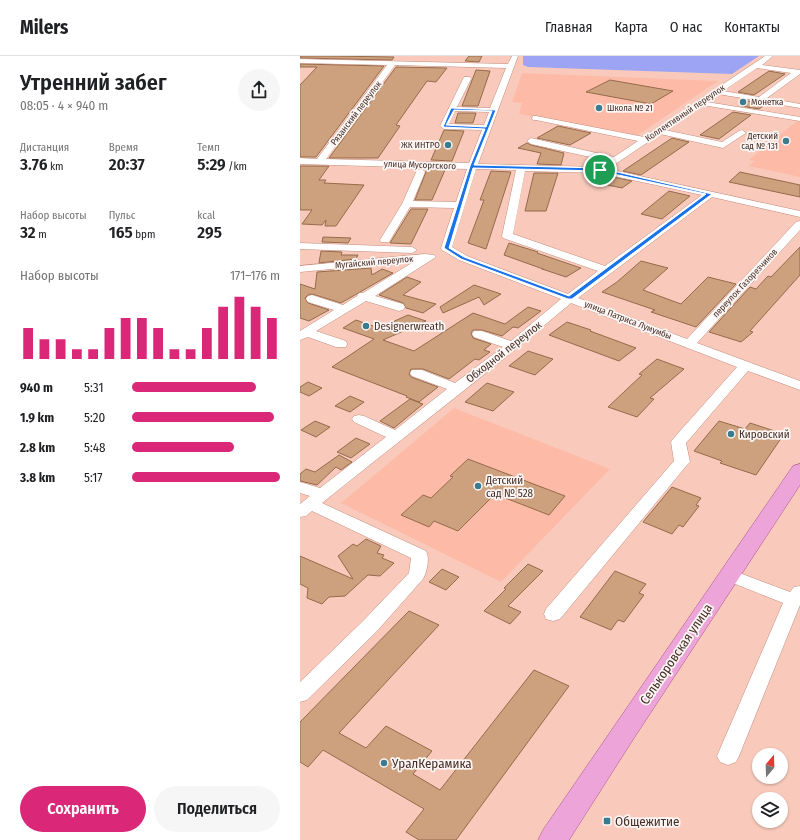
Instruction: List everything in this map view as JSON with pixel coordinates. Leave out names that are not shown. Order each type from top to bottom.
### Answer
[{"type":"main road","name":"Селькоровская улица","points":[[553,840],[800,470]]},
{"type":"street","points":[[406,64],[412,56]]},
{"type":"street","points":[[300,61],[406,64],[463,59],[464,56]]},
{"type":"street","points":[[300,246],[395,250],[446,248],[472,166],[510,66],[516,56]]},
{"type":"street","name":"Коллективный переулок","points":[[600,170],[770,56]]},
{"type":"street","points":[[442,61],[510,66]]},
{"type":"street","name":"Рязанский переулок","points":[[319,162],[392,64]]},
{"type":"street","points":[[756,66],[796,72],[789,79],[761,99]]},
{"type":"street","points":[[467,79],[444,126],[487,128]]},
{"type":"street","points":[[789,79],[800,81]]},
{"type":"street","points":[[718,92],[800,106]]},
{"type":"street","points":[[701,103],[758,116],[800,119]]},
{"type":"street","points":[[452,109],[494,110]]},
{"type":"street","points":[[536,118],[646,140]]},
{"type":"street","points":[[658,131],[723,145],[742,133]]},
{"type":"street","points":[[531,141],[617,160]]},
{"type":"street","name":"улица Мусоргского","points":[[300,161],[600,170],[800,214]]},
{"type":"street","points":[[521,168],[507,236],[608,271]]},
{"type":"street","points":[[385,240],[407,204],[420,172]]},
{"type":"street","name":"Обходной переулок","points":[[311,504],[456,388],[513,346],[570,298],[710,194]]},
{"type":"street","points":[[407,204],[459,205]]},
{"type":"street","name":"переулок Газорезчиков","points":[[690,343],[800,224]]},
{"type":"street","name":"Мугайский переулок","points":[[300,269],[430,256],[446,248]]},
{"type":"street","name":"улица Патриса Лумумбы","points":[[446,248],[463,258],[800,386]]},
{"type":"street","points":[[303,334],[430,256]]},
{"type":"street","points":[[363,296],[399,307]]},
{"type":"street","points":[[312,299],[343,309]]},
{"type":"street","points":[[303,334],[341,344]]},
{"type":"street","points":[[478,334],[513,346]]},
{"type":"street","points":[[553,614],[682,462],[678,442],[746,365]]},
{"type":"street","points":[[417,373],[456,388]]},
{"type":"street","points":[[359,419],[396,436]]},
{"type":"street","points":[[300,488],[311,504],[420,555],[417,575],[370,626],[300,694]]},
{"type":"street","points":[[728,756],[797,596],[729,575]]},
{"type":"shaded area","points":[[523,56],[759,56],[732,74],[528,67],[523,65]]},
{"type":"shaded area","name":"Школа № 21","points":[[522,73],[718,81],[635,137],[519,114],[522,103],[512,102]]},
{"type":"shaded area","name":"Детский сад № 131","points":[[797,121],[800,122],[800,177],[749,166],[755,161],[749,160]]},
{"type":"shaded area","name":"Детский сад № 528","points":[[454,408],[610,469],[501,582],[341,503]]},
{"type":"building","points":[[300,56],[394,57],[392,60],[300,58]]},
{"type":"building","points":[[469,56],[482,56],[479,62],[465,61]]},
{"type":"building","points":[[300,64],[384,66],[316,157],[300,157],[300,85],[317,67],[300,67]]},
{"type":"building","points":[[396,67],[447,68],[436,82],[427,81],[396,125],[400,126],[378,158],[329,158]]},
{"type":"building","points":[[476,70],[490,71],[478,106],[462,106]]},
{"type":"building","points":[[769,71],[785,74],[754,95],[738,92]]},
{"type":"building","points":[[610,80],[673,91],[651,104],[586,92]]},
{"type":"building","points":[[748,101],[766,104],[759,109],[741,106]]},
{"type":"building","points":[[733,112],[751,115],[719,139],[700,135]]},
{"type":"building","points":[[458,113],[476,113],[473,123],[455,123]]},
{"type":"building","points":[[558,126],[591,133],[570,145],[537,138]]},
{"type":"building","name":"ЖК ИНТРО","points":[[444,130],[464,131],[452,161],[431,160]]},
{"type":"building","points":[[672,138],[689,142],[641,175],[623,171]]},
{"type":"building","points":[[527,143],[564,153],[561,165],[537,164],[541,153],[518,148]]},
{"type":"building","points":[[300,166],[329,166],[319,180],[326,180],[324,183],[364,185],[336,226],[325,226],[326,220],[322,225],[302,224],[312,210],[300,210]]},
{"type":"building","points":[[427,169],[445,170],[432,200],[415,200]]},
{"type":"building","points":[[491,171],[511,172],[486,249],[468,243],[484,200],[480,200]]},
{"type":"building","points":[[740,172],[800,185],[800,197],[729,182]]},
{"type":"building","points":[[534,173],[558,173],[546,211],[525,211]]},
{"type":"building","points":[[613,177],[632,181],[622,188],[603,184]]},
{"type":"building","points":[[669,191],[690,196],[662,219],[641,214]]},
{"type":"building","points":[[411,209],[428,209],[411,244],[390,243]]},
{"type":"building","points":[[323,237],[351,238],[348,243],[322,242]]},
{"type":"building","points":[[509,243],[581,268],[566,277],[542,269],[504,255]]},
{"type":"building","points":[[800,247],[800,275],[750,331],[753,332],[741,342],[709,332],[750,287],[756,289],[768,276],[771,277]]},
{"type":"building","points":[[321,251],[342,252],[341,255],[358,255],[356,259],[319,263]]},
{"type":"building","points":[[641,261],[668,268],[643,290],[681,304],[708,277],[736,284],[696,327],[651,312],[655,310],[602,292],[617,282]]},
{"type":"building","points":[[371,268],[372,275],[382,269],[393,273],[341,303],[312,294],[308,295],[305,298],[308,303],[329,310],[309,321],[300,318],[300,284],[315,289],[317,272]]},
{"type":"building","points":[[407,277],[421,282],[403,295],[436,304],[423,313],[406,308],[403,303],[379,295]]},
{"type":"building","points":[[474,285],[501,294],[484,305],[479,297],[443,313],[440,307]]},
{"type":"building","points":[[528,307],[541,311],[518,328],[513,327],[502,336],[482,330],[473,330],[471,333],[473,338],[491,344],[484,350],[490,352],[479,360],[475,359],[449,379],[423,369],[411,369],[409,374],[411,377],[438,387],[419,402],[332,367],[374,339],[343,328],[356,320],[379,328],[408,315],[426,321],[383,340],[414,351],[473,313],[505,324]]},
{"type":"building","points":[[567,322],[636,348],[619,361],[549,335]]},
{"type":"building","points":[[528,351],[553,359],[535,375],[509,366]]},
{"type":"building","points":[[657,359],[684,369],[650,398],[654,399],[637,417],[608,407],[642,375],[639,374]]},
{"type":"building","points":[[308,382],[322,388],[309,396],[300,392],[300,387]]},
{"type":"building","points":[[487,383],[514,392],[493,411],[465,402]]},
{"type":"building","points":[[350,396],[364,402],[350,412],[335,406]]},
{"type":"building","points":[[410,399],[423,404],[394,428],[380,421]]},
{"type":"building","points":[[315,421],[330,427],[316,437],[301,430]]},
{"type":"building","points":[[719,421],[745,429],[750,423],[784,434],[756,475],[720,463],[722,461],[694,451]]},
{"type":"building","points":[[356,438],[370,444],[351,458],[337,452]]},
{"type":"building","points":[[339,455],[352,462],[341,470],[336,467],[317,485],[300,481],[300,474],[306,469],[315,472]]},
{"type":"building","points":[[468,459],[565,496],[549,515],[495,494],[458,531],[434,521],[429,527],[401,515],[423,495],[431,498],[453,477],[450,476]]},
{"type":"building","points":[[672,487],[701,498],[696,505],[699,506],[683,527],[679,525],[672,534],[643,522]]},
{"type":"building","points":[[366,539],[381,546],[377,553],[384,555],[382,558],[394,563],[380,576],[368,575],[345,596],[329,597],[322,604],[307,598],[308,588],[300,584],[300,556],[353,579],[338,556],[353,544],[357,546]]},
{"type":"building","points":[[528,564],[543,571],[508,606],[521,612],[510,624],[484,611],[506,589],[504,588]]},
{"type":"building","points":[[442,569],[459,577],[446,590],[429,582]]},
{"type":"building","points":[[615,571],[646,584],[639,593],[644,595],[624,622],[618,620],[611,630],[580,617]]},
{"type":"building","points":[[409,611],[439,625],[339,733],[366,748],[386,726],[432,751],[413,774],[440,790],[534,670],[569,686],[456,840],[419,840],[406,832],[424,809],[323,750],[308,767],[300,762],[300,722]]},
{"type":"place","name":"Монетка","points":[[743,102]]},
{"type":"place","name":"Школа № 21","points":[[599,108]]},
{"type":"place","name":"Детский сад № 131","points":[[786,141]]},
{"type":"place","name":"ЖК ИНТРО","points":[[448,145]]},
{"type":"place","name":"Designerwreath","points":[[366,326]]},
{"type":"place","name":"Кировский","points":[[731,434]]},
{"type":"place","name":"Детский сад № 528","points":[[478,486]]},
{"type":"place","name":"УралКерамика","points":[[384,763]]},
{"type":"place","name":"Общежитие","points":[[607,821]]},
{"type":"route","points":[[600,170],[472,166],[487,128],[494,110],[452,109],[444,126],[487,128],[472,166],[446,248],[463,258],[570,298],[710,194],[600,170]]}]
